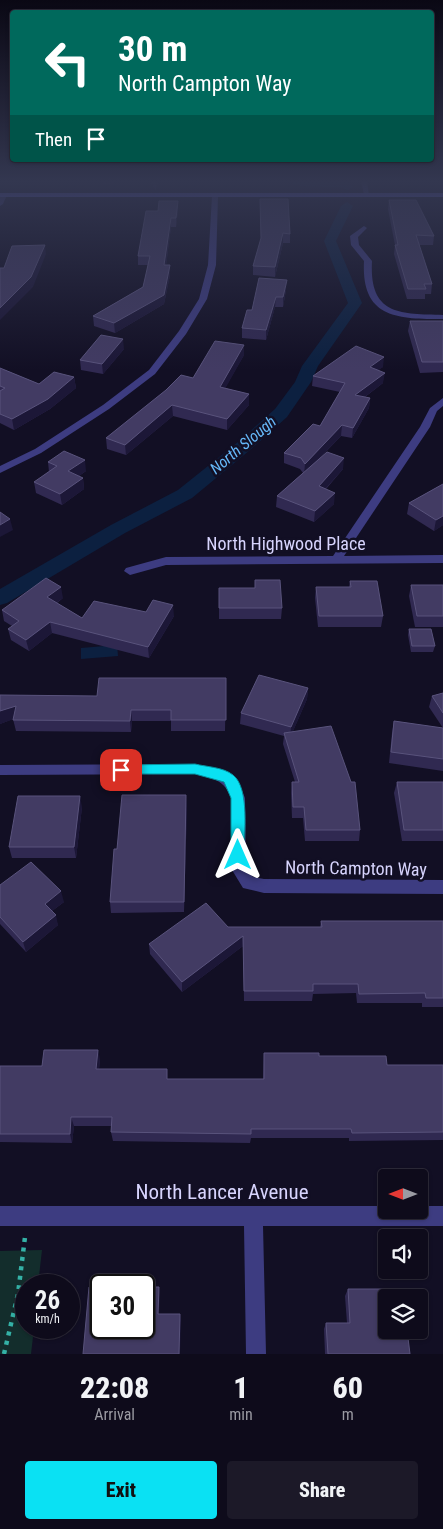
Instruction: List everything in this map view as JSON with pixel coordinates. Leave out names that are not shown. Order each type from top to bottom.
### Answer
[{"type":"street","points":[[0,470],[46,446],[106,407],[152,372],[183,332],[203,299],[212,265],[213,243]]},
{"type":"street","points":[[355,243],[368,261],[365,279],[380,307],[394,314],[443,317]]},
{"type":"street","points":[[336,560],[425,427],[433,410],[443,401]]},
{"type":"street","name":"North Highwood Place","points":[[130,571],[166,561],[443,560]]},
{"type":"street","name":"North Campton Way","points":[[0,770],[195,769],[217,773],[229,779],[235,788],[238,798],[239,870],[248,883],[264,886],[443,887]]},
{"type":"street","name":"North Lancer Avenue","points":[[0,1216],[443,1216]]},
{"type":"street","points":[[253,1216],[256,1354]]},
{"type":"path","points":[[4,1354],[18,1294],[25,1237]]},
{"type":"green space","points":[[42,1250],[39,1274],[15,1274],[15,1339],[33,1339],[31,1354],[0,1354],[0,1251]]},
{"type":"water","points":[[117,645],[118,656],[81,659],[81,648]]},
{"type":"building","points":[[140,243],[167,243],[164,265],[170,265],[164,295],[114,323],[93,316],[143,287],[150,256],[138,256]]},
{"type":"building","points":[[260,243],[281,243],[275,267],[253,266]]},
{"type":"building","points":[[398,243],[419,243],[432,284],[424,284],[426,289],[408,289],[395,245],[398,245]]},
{"type":"building","points":[[45,245],[31,277],[0,308],[0,268],[4,268],[12,246]]},
{"type":"building","points":[[259,278],[287,280],[283,297],[276,297],[266,330],[242,328],[247,310],[252,310]]},
{"type":"building","points":[[410,321],[443,321],[443,362],[422,362]]},
{"type":"building","points":[[101,335],[123,339],[102,364],[80,360]]},
{"type":"building","points":[[215,341],[244,345],[220,387],[249,394],[227,419],[172,405],[125,445],[106,438],[166,390],[181,375],[193,378]]},
{"type":"building","points":[[356,346],[384,357],[370,367],[385,373],[355,395],[370,398],[353,428],[342,425],[305,464],[301,458],[284,453],[313,424],[320,426],[345,383],[313,376]]},
{"type":"building","points":[[0,368],[39,384],[54,372],[74,377],[48,399],[12,419],[0,414],[0,391],[5,388],[0,386]]},
{"type":"building","points":[[64,451],[85,460],[68,471],[83,478],[60,494],[34,482],[57,466],[48,462]]},
{"type":"building","points":[[327,452],[344,458],[319,486],[335,493],[315,511],[277,496]]},
{"type":"building","points":[[443,484],[443,516],[436,520],[409,503]]},
{"type":"building","points":[[0,512],[10,519],[0,525]]},
{"type":"building","points":[[46,578],[61,587],[47,597],[82,618],[94,601],[146,612],[153,600],[173,605],[148,647],[50,622],[26,640],[8,629],[19,621],[2,610]]},
{"type":"building","points":[[255,580],[280,580],[282,608],[219,608],[219,588],[255,588]]},
{"type":"building","points":[[350,581],[377,581],[383,616],[319,616],[316,587],[351,587]]},
{"type":"building","points":[[411,585],[443,585],[443,616],[417,616]]},
{"type":"building","points":[[409,629],[431,629],[435,646],[412,646]]},
{"type":"building","points":[[259,675],[308,688],[291,727],[241,713]]},
{"type":"building","points":[[99,678],[226,678],[226,720],[171,720],[171,710],[131,710],[130,721],[13,720],[16,706],[0,711],[0,695],[97,696]]},
{"type":"building","points":[[443,693],[443,713],[432,696]]},
{"type":"building","points":[[394,721],[443,728],[443,759],[391,752]]},
{"type":"building","points":[[331,726],[351,782],[355,782],[360,830],[306,830],[304,807],[293,807],[292,782],[299,782],[284,733]]},
{"type":"building","points":[[397,782],[443,782],[443,830],[404,830]]},
{"type":"building","points":[[122,795],[186,795],[184,902],[110,902],[114,849],[117,849]]},
{"type":"building","points":[[18,796],[80,796],[74,847],[9,847]]},
{"type":"building","points":[[31,862],[61,891],[45,904],[56,915],[23,942],[0,917],[0,885]]},
{"type":"building","points":[[206,903],[228,927],[322,927],[321,921],[443,921],[443,998],[426,998],[425,993],[359,994],[358,984],[313,984],[313,991],[244,991],[243,936],[182,982],[149,944]]},
{"type":"building","points":[[44,1050],[98,1050],[96,1069],[167,1069],[167,1079],[264,1079],[264,1053],[319,1053],[319,1056],[386,1056],[387,1065],[443,1065],[443,1132],[352,1133],[351,1129],[251,1129],[251,1134],[111,1132],[112,1117],[71,1117],[70,1134],[0,1134],[0,1066],[42,1066]]},
{"type":"building","points":[[89,1287],[90,1339],[155,1339],[155,1287],[159,1287],[158,1314],[180,1314],[179,1354],[83,1354]]},
{"type":"building","points":[[348,1289],[378,1289],[378,1339],[408,1339],[410,1354],[328,1354],[326,1323],[350,1323]]},
{"type":"waterway","name":"North Slough","points":[[0,598],[118,529],[185,494],[281,413],[303,382],[310,366],[355,303],[331,243]]},
{"type":"route","points":[[121,770],[195,769],[217,773],[229,779],[235,788],[238,798],[238,855]]}]
